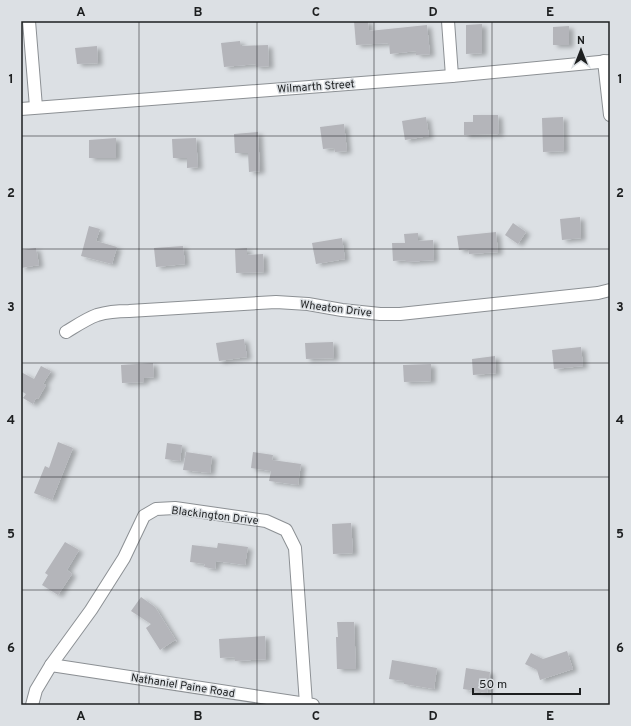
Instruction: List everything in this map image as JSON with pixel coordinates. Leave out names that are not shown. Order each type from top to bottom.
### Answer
[{"type":"street","points":[[29,21],[36,108]]},
{"type":"street","points":[[448,21],[452,76]]},
{"type":"street","points":[[607,61],[610,115]]},
{"type":"street","name":"Wilmarth Street","points":[[21,109],[452,76],[607,61]]},
{"type":"street","name":"Wheaton Drive","points":[[66,332],[84,321],[98,315],[129,310],[276,302],[308,304],[342,310],[380,314],[400,314],[598,293],[610,290]]},
{"type":"street","name":"Blackington Drive","points":[[32,705],[36,690],[51,665],[91,610],[124,558],[144,516],[156,509],[175,508],[266,521],[286,530],[295,548],[310,704]]},
{"type":"street","name":"Nathaniel Paine Road","points":[[51,665],[310,704]]},
{"type":"building","points":[[354,21],[368,21],[369,31],[427,25],[430,54],[416,55],[416,51],[390,54],[389,43],[356,45]]},
{"type":"building","points":[[482,24],[482,53],[466,54],[466,25]]},
{"type":"building","points":[[569,26],[569,45],[553,45],[553,27]]},
{"type":"building","points":[[240,41],[241,46],[268,45],[269,66],[256,67],[256,64],[224,67],[221,43]]},
{"type":"building","points":[[97,46],[98,63],[77,64],[75,48]]},
{"type":"building","points":[[473,115],[498,115],[499,134],[464,135],[464,122],[473,122]]},
{"type":"building","points":[[426,117],[429,136],[405,140],[402,121]]},
{"type":"building","points":[[563,117],[564,151],[543,152],[542,118]]},
{"type":"building","points":[[344,124],[347,151],[335,152],[334,148],[323,149],[320,127]]},
{"type":"building","points":[[258,132],[260,171],[249,172],[248,153],[235,153],[234,134]]},
{"type":"building","points":[[116,138],[116,158],[89,158],[89,140]]},
{"type":"building","points":[[196,138],[198,167],[187,168],[187,158],[173,158],[172,139]]},
{"type":"building","points":[[580,217],[581,238],[562,240],[560,219]]},
{"type":"building","points":[[513,223],[526,232],[518,244],[505,235]]},
{"type":"building","points":[[89,226],[100,229],[96,241],[117,247],[112,264],[81,256]]},
{"type":"building","points":[[496,232],[498,252],[469,254],[468,249],[459,250],[457,236]]},
{"type":"building","points":[[418,233],[418,241],[433,240],[434,260],[406,262],[406,260],[393,261],[392,243],[405,243],[404,234]]},
{"type":"building","points":[[342,238],[345,259],[316,264],[312,243]]},
{"type":"building","points":[[183,246],[185,264],[156,267],[154,248]]},
{"type":"building","points":[[36,248],[39,265],[21,268],[21,250]]},
{"type":"building","points":[[247,248],[247,255],[263,254],[264,272],[236,273],[235,249]]},
{"type":"building","points":[[244,339],[247,357],[219,361],[216,343]]},
{"type":"building","points":[[333,342],[334,358],[306,359],[305,343]]},
{"type":"building","points":[[581,347],[583,366],[554,369],[552,350]]},
{"type":"building","points":[[495,356],[496,373],[473,375],[472,359]]},
{"type":"building","points":[[153,363],[154,377],[144,378],[144,382],[122,383],[121,365]]},
{"type":"building","points":[[431,364],[431,381],[404,382],[403,365]]},
{"type":"building","points":[[41,366],[51,371],[43,384],[46,385],[38,399],[36,398],[33,404],[23,398],[26,394],[21,391],[21,372],[34,379]]},
{"type":"building","points":[[58,442],[73,448],[52,500],[34,493],[45,466],[49,468]]},
{"type":"building","points":[[167,443],[182,445],[180,461],[165,459]]},
{"type":"building","points":[[186,452],[212,456],[210,473],[183,470]]},
{"type":"building","points":[[253,452],[273,455],[272,460],[301,464],[298,485],[269,481],[271,471],[251,468]]},
{"type":"building","points":[[351,523],[353,553],[333,554],[332,524]]},
{"type":"building","points":[[65,542],[79,550],[67,570],[72,574],[58,595],[42,585],[48,575],[45,573]]},
{"type":"building","points":[[218,543],[248,547],[245,565],[216,561],[215,569],[204,567],[205,564],[190,562],[192,545],[217,548]]},
{"type":"building","points":[[141,597],[155,607],[177,642],[175,640],[160,650],[146,628],[151,624],[131,611]]},
{"type":"building","points":[[337,622],[354,622],[356,669],[337,669]]},
{"type":"building","points":[[265,636],[266,659],[235,661],[235,657],[220,658],[219,639]]},
{"type":"building","points":[[567,651],[573,669],[540,680],[537,670],[525,664],[531,653],[543,659]]},
{"type":"building","points":[[392,660],[437,668],[434,689],[404,684],[404,681],[389,679]]},
{"type":"building","points":[[466,668],[490,672],[487,693],[463,689]]}]
